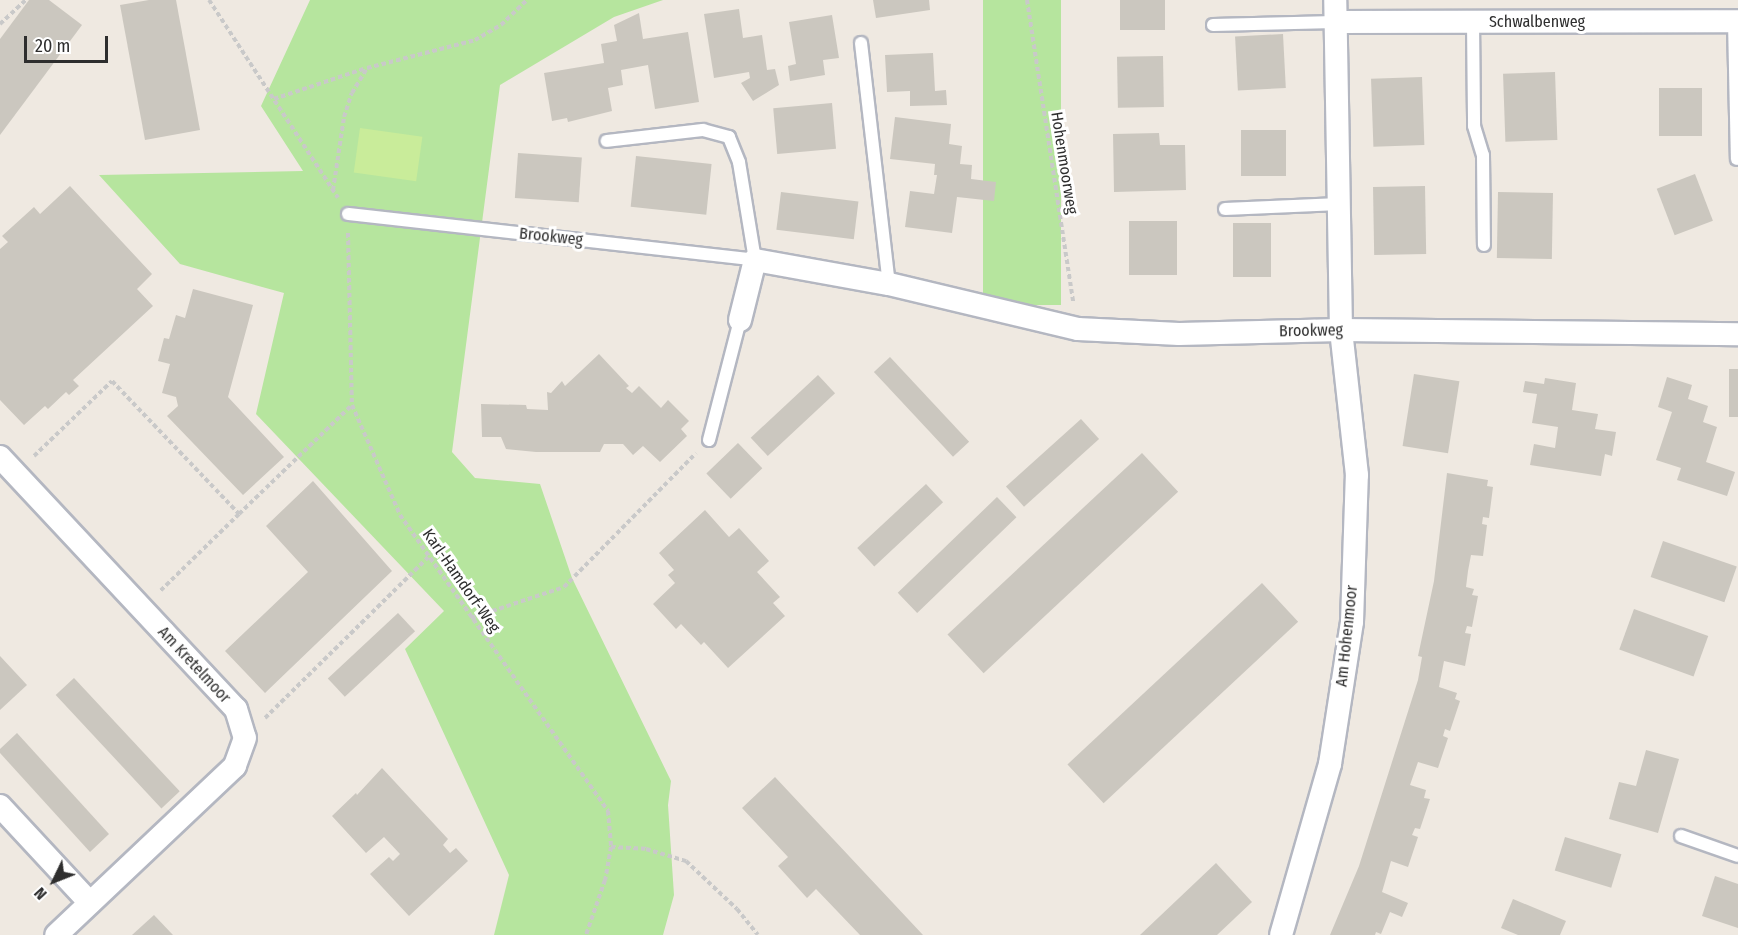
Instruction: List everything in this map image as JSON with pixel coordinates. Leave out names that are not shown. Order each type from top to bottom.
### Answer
[{"type":"street","points":[[1335,0],[1341,330]]},
{"type":"street","name":"Schwalbenweg","points":[[1335,22],[1736,21]]},
{"type":"street","name":"Brookweg","points":[[755,260],[889,284],[1078,329],[1179,334],[1341,330],[1738,334]]},
{"type":"street","points":[[740,320],[755,260]]},
{"type":"street","name":"Am Hohenmoor","points":[[1281,935],[1330,764],[1352,622],[1356,475],[1341,330]]},
{"type":"street","name":"Am Kretelmoor","points":[[0,457],[236,709],[245,738]]},
{"type":"street","points":[[56,935],[235,766],[245,738]]},
{"type":"street","points":[[0,806],[90,903]]},
{"type":"lane","points":[[1736,21],[1737,159]]},
{"type":"lane","name":"Schwalbenweg","points":[[1213,25],[1335,22]]},
{"type":"lane","points":[[1473,22],[1474,126],[1483,155],[1484,245]]},
{"type":"lane","points":[[861,44],[889,284]]},
{"type":"lane","points":[[607,141],[703,130],[729,137],[739,162],[755,260]]},
{"type":"lane","points":[[1225,209],[1339,204]]},
{"type":"lane","name":"Brookweg","points":[[348,214],[755,260]]},
{"type":"lane","points":[[709,440],[740,320]]},
{"type":"lane","points":[[1681,836],[1738,856]]},
{"type":"path","points":[[0,24],[26,0]]},
{"type":"path","points":[[209,0],[348,214]]},
{"type":"path","points":[[274,99],[367,68],[475,40],[501,25],[526,0]]},
{"type":"path","name":"Hohenmoorweg","points":[[1027,0],[1078,329]]},
{"type":"path","points":[[333,191],[344,117],[352,93],[367,68]]},
{"type":"path","name":"Karl-Hamdorf-Weg","points":[[348,214],[352,405],[400,514],[608,811],[611,847],[604,880],[586,935]]},
{"type":"path","points":[[15,474],[112,381],[239,514]]},
{"type":"path","points":[[142,608],[352,405]]},
{"type":"path","points":[[471,618],[564,586],[709,440]]},
{"type":"path","points":[[245,738],[428,557]]},
{"type":"path","points":[[611,847],[646,849],[686,861],[737,909],[758,935]]},
{"type":"green space","points":[[310,0],[663,0],[614,17],[500,85],[452,452],[475,478],[540,484],[572,578],[671,781],[668,805],[674,895],[663,935],[494,935],[509,875],[405,649],[444,611],[256,414],[284,293],[180,264],[99,175],[303,171],[261,106]]},
{"type":"green space","points":[[983,0],[1061,0],[1061,305],[983,305]]},
{"type":"green space","points":[[360,128],[422,137],[416,181],[354,173]]},
{"type":"building","points":[[29,0],[49,0],[82,25],[0,135],[0,39]]},
{"type":"building","points":[[149,0],[176,0],[200,130],[145,140],[120,5]]},
{"type":"building","points":[[873,0],[929,0],[930,10],[876,18]]},
{"type":"building","points":[[1120,0],[1165,0],[1165,30],[1120,30]]},
{"type":"building","points":[[739,9],[743,38],[762,35],[767,70],[775,69],[779,85],[753,101],[741,83],[750,78],[749,72],[714,78],[704,14]]},
{"type":"building","points":[[639,13],[643,39],[688,32],[699,102],[655,109],[648,65],[621,70],[623,85],[608,88],[612,111],[568,122],[567,118],[552,121],[544,73],[604,63],[601,44],[617,41],[614,25]]},
{"type":"building","points":[[832,15],[839,58],[823,60],[825,75],[790,81],[788,66],[796,64],[789,22]]},
{"type":"building","points":[[1283,34],[1286,88],[1238,90],[1235,37]]},
{"type":"building","points":[[933,53],[935,91],[946,90],[947,105],[910,106],[910,91],[887,92],[885,55]]},
{"type":"building","points":[[1163,56],[1164,107],[1118,108],[1117,57]]},
{"type":"building","points":[[1555,72],[1557,140],[1505,142],[1503,74]]},
{"type":"building","points":[[1422,77],[1424,145],[1373,147],[1371,79]]},
{"type":"building","points":[[1659,88],[1702,88],[1702,136],[1659,136]]},
{"type":"building","points":[[832,103],[836,149],[777,154],[773,108]]},
{"type":"building","points":[[895,117],[951,124],[949,144],[962,146],[960,164],[972,165],[971,179],[996,182],[994,201],[957,197],[952,233],[905,227],[910,191],[934,194],[937,175],[934,175],[935,164],[890,159]]},
{"type":"building","points":[[1241,130],[1286,130],[1286,176],[1241,176]]},
{"type":"building","points":[[1159,133],[1160,145],[1185,145],[1186,190],[1114,192],[1113,134]]},
{"type":"building","points":[[518,153],[582,157],[579,202],[515,198]]},
{"type":"building","points":[[636,156],[712,164],[706,215],[631,207]]},
{"type":"building","points":[[1695,174],[1713,221],[1675,235],[1657,189]]},
{"type":"building","points":[[70,186],[152,274],[137,289],[153,306],[73,380],[79,386],[69,395],[66,392],[48,409],[45,406],[24,425],[0,400],[0,249],[8,242],[2,236],[34,207],[40,214]]},
{"type":"building","points":[[1425,186],[1426,254],[1374,255],[1373,187]]},
{"type":"building","points":[[781,192],[858,202],[854,239],[776,230]]},
{"type":"building","points":[[1498,192],[1553,193],[1552,259],[1497,258]]},
{"type":"building","points":[[1129,221],[1177,221],[1177,275],[1129,275]]},
{"type":"building","points":[[1233,223],[1271,223],[1271,277],[1233,277]]},
{"type":"building","points":[[193,289],[253,305],[228,397],[284,457],[243,495],[167,416],[178,406],[176,397],[162,393],[170,364],[158,361],[164,338],[169,339],[176,315],[185,318]]},
{"type":"building","points":[[599,354],[629,386],[626,388],[632,393],[639,386],[661,408],[668,400],[689,421],[681,429],[687,436],[660,462],[643,446],[633,455],[623,444],[604,444],[600,452],[536,452],[506,449],[501,437],[482,437],[481,404],[526,405],[527,409],[548,410],[547,392],[551,393],[562,381],[565,386]]},
{"type":"building","points":[[890,357],[969,442],[953,457],[874,372]]},
{"type":"building","points":[[1729,369],[1738,369],[1738,417],[1729,417]]},
{"type":"building","points":[[1414,374],[1459,381],[1448,453],[1403,446]]},
{"type":"building","points":[[818,375],[835,393],[768,456],[751,438]]},
{"type":"building","points":[[1667,377],[1692,385],[1688,399],[1708,406],[1703,422],[1717,427],[1706,462],[1735,472],[1727,496],[1677,480],[1681,468],[1656,460],[1672,412],[1658,407]]},
{"type":"building","points":[[1545,378],[1576,383],[1572,410],[1598,414],[1595,429],[1616,432],[1612,456],[1605,454],[1601,476],[1530,465],[1534,444],[1555,448],[1558,427],[1532,423],[1537,394],[1523,392],[1525,381],[1544,384]]},
{"type":"building","points":[[1081,419],[1099,439],[1024,507],[1006,487]]},
{"type":"building","points":[[738,443],[762,468],[731,499],[706,474]]},
{"type":"building","points":[[1142,453],[1178,492],[984,673],[947,634]]},
{"type":"building","points":[[1447,473],[1488,480],[1487,486],[1493,487],[1489,518],[1483,517],[1482,524],[1487,525],[1483,556],[1471,555],[1468,571],[1466,587],[1474,589],[1472,595],[1478,596],[1472,627],[1467,626],[1465,633],[1471,634],[1465,666],[1444,661],[1439,687],[1457,693],[1455,699],[1460,701],[1450,731],[1445,729],[1443,736],[1448,738],[1438,768],[1418,762],[1410,785],[1426,790],[1424,798],[1430,799],[1420,829],[1415,828],[1412,835],[1418,837],[1408,867],[1391,861],[1382,892],[1408,903],[1402,917],[1390,912],[1381,934],[1376,932],[1375,935],[1330,935],[1359,866],[1418,680],[1422,657],[1418,656],[1434,581]]},
{"type":"building","points":[[313,481],[392,571],[265,693],[225,651],[308,572],[266,526]]},
{"type":"building","points":[[926,484],[943,502],[874,566],[857,548]]},
{"type":"building","points":[[997,497],[1016,517],[917,613],[898,593]]},
{"type":"building","points":[[705,510],[729,537],[739,528],[769,561],[757,572],[780,597],[773,603],[785,616],[728,668],[704,642],[701,645],[681,624],[676,629],[653,604],[675,583],[668,575],[674,570],[659,553]]},
{"type":"building","points":[[1663,541],[1737,566],[1724,602],[1651,577]]},
{"type":"building","points":[[1262,583],[1298,622],[1104,803],[1067,764]]},
{"type":"building","points":[[1634,609],[1708,636],[1694,676],[1619,649]]},
{"type":"building","points":[[398,613],[415,631],[345,697],[328,678]]},
{"type":"building","points":[[0,656],[27,685],[0,710]]},
{"type":"building","points":[[74,678],[180,791],[161,808],[56,695]]},
{"type":"building","points":[[17,733],[109,834],[90,852],[0,753],[0,749]]},
{"type":"building","points":[[1646,750],[1679,759],[1658,833],[1609,819],[1619,782],[1636,786]]},
{"type":"building","points":[[382,768],[448,839],[443,845],[450,853],[456,848],[468,861],[409,916],[370,874],[389,857],[393,861],[400,854],[384,837],[366,853],[332,816],[356,793],[357,795]]},
{"type":"building","points":[[775,777],[923,935],[860,935],[816,889],[807,898],[778,866],[788,857],[742,808]]},
{"type":"building","points":[[1565,837],[1621,854],[1611,888],[1555,870]]},
{"type":"building","points":[[1216,863],[1252,902],[1217,935],[1140,935]]},
{"type":"building","points":[[1715,876],[1738,884],[1738,928],[1702,916]]},
{"type":"building","points":[[1513,899],[1566,921],[1560,935],[1518,935],[1501,928]]},
{"type":"building","points":[[154,915],[173,935],[132,935]]}]
